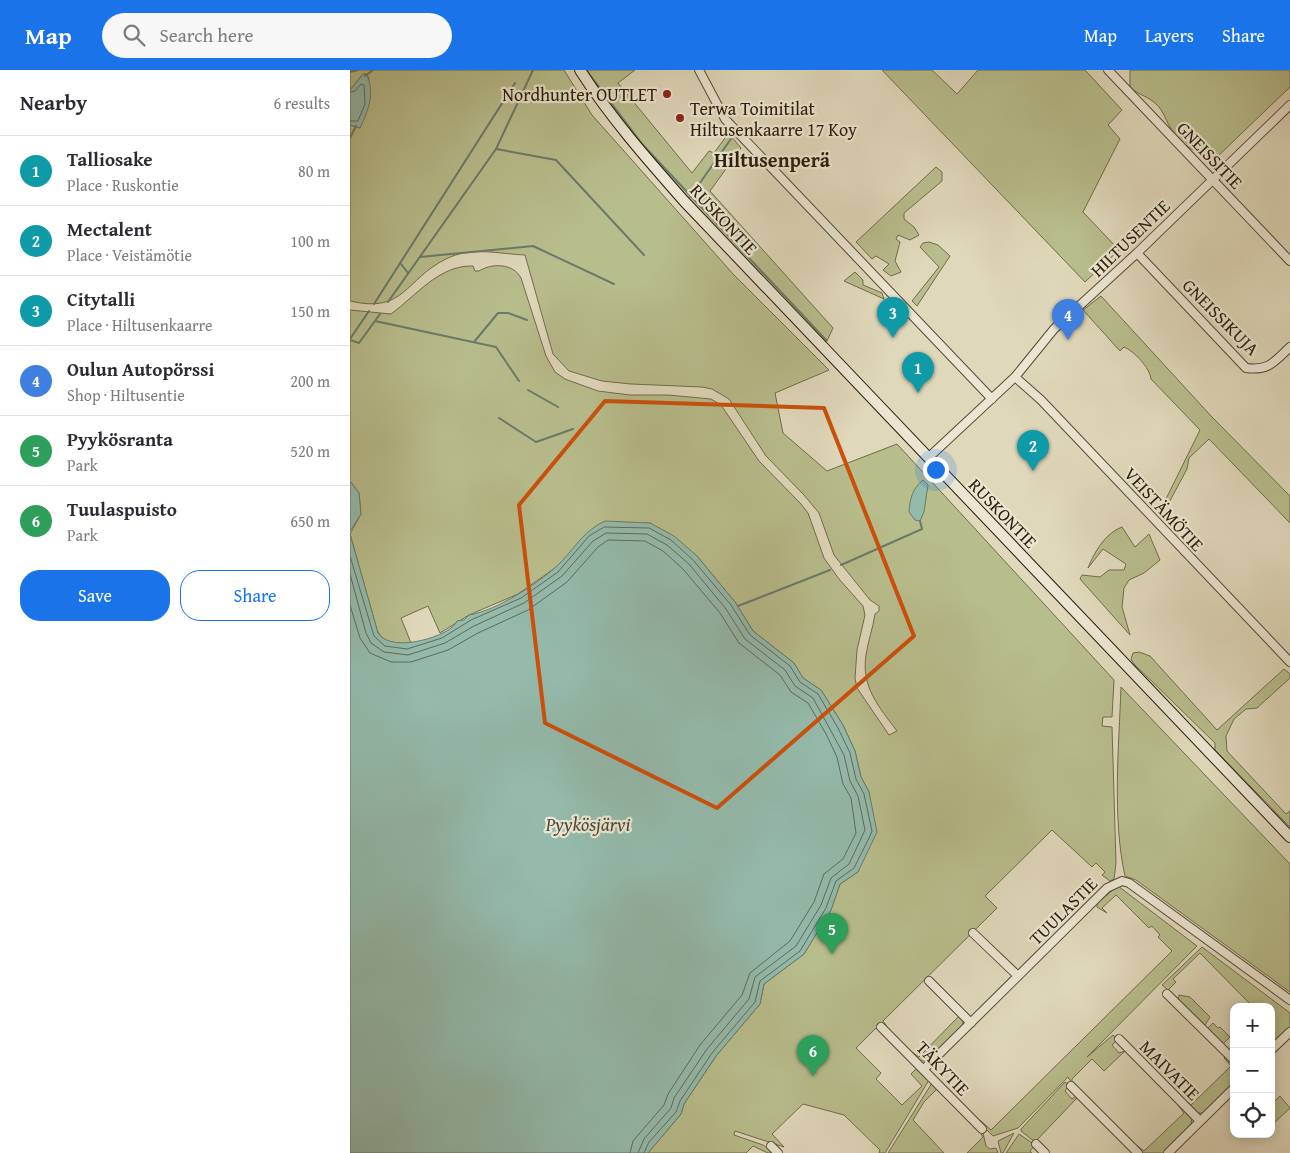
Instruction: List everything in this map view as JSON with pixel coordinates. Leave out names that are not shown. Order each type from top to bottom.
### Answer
[{"type":"main road","name":"RUSKONTIE","points":[[580,70],[594,94],[684,201],[1290,837]]},
{"type":"street","points":[[699,70],[725,119],[992,399]]},
{"type":"street","name":"GNEISSITIE","points":[[1108,70],[1290,261]]},
{"type":"street","name":"HILTUSENTIE","points":[[928,458],[1015,377],[1054,328],[1137,253],[1290,105]]},
{"type":"street","name":"GNEISSIKUJA","points":[[1137,253],[1246,368],[1260,370],[1268,368],[1290,347]]},
{"type":"street","name":"VEISTÄMÖTIE","points":[[1015,377],[1041,400],[1290,662]]},
{"type":"street","name":"TUULASTIE","points":[[924,1069],[1110,885],[1122,881],[1129,883],[1290,1000]]},
{"type":"street","points":[[973,933],[1018,976]]},
{"type":"street","points":[[929,981],[971,1023]]},
{"type":"street","points":[[1167,994],[1230,1056]]},
{"type":"street","name":"TÄKYTIE","points":[[881,1027],[982,1129]]},
{"type":"street","points":[[1273,1048],[1290,1032]]},
{"type":"street","name":"MAIVATIE","points":[[1119,1039],[1200,1121]]},
{"type":"street","points":[[1071,1086],[1138,1153]]},
{"type":"street","points":[[1168,1153],[1230,1092]]},
{"type":"street","points":[[1036,1144],[1045,1153]]},
{"type":"street","points":[[771,1146],[778,1153]]},
{"type":"highlighted area","points":[[605,401],[824,408],[914,636],[717,808],[545,723],[519,505]]},
{"type":"shaded area","points":[[350,70],[564,70],[592,115],[734,275],[829,370],[775,393],[783,433],[827,471],[897,444],[1114,680],[1112,717],[1103,717],[1102,726],[1112,727],[1116,863],[1114,879],[1110,881],[1102,875],[1105,872],[1096,863],[1092,867],[1052,830],[985,896],[997,908],[883,1021],[886,1025],[883,1035],[876,1028],[856,1048],[881,1073],[876,1079],[902,1105],[922,1086],[911,1074],[916,1069],[929,1080],[885,1153],[879,1153],[880,1150],[844,1115],[803,1104],[772,1134],[784,1147],[735,1131],[734,1135],[763,1145],[774,1153],[768,1153],[753,1146],[746,1153],[648,1153],[681,1114],[684,1104],[716,1056],[760,1004],[764,984],[804,954],[831,910],[840,884],[858,872],[871,806],[869,792],[861,777],[855,751],[843,725],[821,690],[803,678],[794,663],[753,631],[735,602],[697,556],[650,523],[601,523],[555,568],[518,594],[469,615],[440,633],[428,606],[401,618],[411,643],[396,644],[383,638],[377,630],[350,534],[361,514],[359,493],[350,481],[350,310],[391,314],[429,282],[450,270],[473,266],[475,271],[496,266],[508,267],[513,269],[521,278],[546,356],[555,372],[565,379],[598,391],[630,395],[668,395],[711,399],[721,405],[759,461],[808,513],[824,558],[839,579],[863,606],[865,615],[857,650],[855,678],[857,688],[889,735],[897,731],[873,696],[866,677],[865,666],[875,614],[879,611],[879,606],[870,600],[834,555],[819,513],[766,456],[729,399],[712,389],[702,387],[602,381],[569,371],[553,354],[525,255],[475,252],[456,255],[432,267],[394,299],[382,303],[368,304],[350,301],[350,125],[360,128],[369,79],[367,74],[363,74],[350,90]]},
{"type":"shaded area","points":[[584,70],[635,70],[618,83],[692,173],[709,151],[714,153],[725,138],[722,133],[725,129],[741,148],[710,191],[833,328],[826,343],[688,199],[641,146]]},
{"type":"shaded area","points":[[882,70],[932,70],[957,94],[978,70],[1085,70],[1122,110],[1108,125],[1120,139],[1083,212],[1119,250],[1085,282]]},
{"type":"shaded area","points":[[1130,70],[1290,70],[1290,87],[1217,157],[1197,152],[1182,142],[1170,127],[1159,107],[1153,101],[1130,87]]},
{"type":"shaded area","points":[[936,167],[942,172],[942,181],[904,213],[904,219],[914,227],[919,235],[910,240],[898,235],[896,239],[900,242],[895,261],[901,272],[891,276],[883,270],[889,264],[876,256],[872,259],[856,242]]},
{"type":"shaded area","points":[[929,242],[938,245],[950,256],[917,306],[912,301],[939,267],[920,247],[923,243]]},
{"type":"shaded area","points":[[855,272],[863,280],[863,285],[882,293],[884,299],[844,281]]},
{"type":"shaded area","points":[[1101,296],[1212,417],[1290,496],[1290,523],[1209,439],[1189,458],[1187,469],[1165,510],[1161,509],[1200,430],[1151,379],[1145,365],[1137,356],[1124,347],[1120,351],[1083,310]]},
{"type":"shaded area","points":[[1122,527],[1135,547],[1149,534],[1160,560],[1144,573],[1129,580],[1124,588],[1122,607],[1130,635],[1080,579],[1082,575],[1100,577],[1109,570],[1124,570],[1126,564],[1103,549],[1088,568],[1093,556],[1105,539]]},
{"type":"shaded area","points":[[1139,652],[1150,656],[1217,730],[1284,669],[1290,674],[1290,678],[1257,708],[1246,709],[1234,719],[1226,736],[1227,751],[1286,814],[1290,811],[1290,827],[1215,750],[1215,743],[1134,664],[1131,659],[1133,653]]},
{"type":"shaded area","points":[[1121,687],[1290,864],[1290,992],[1136,880],[1125,876],[1117,806]]},
{"type":"shaded area","points":[[1118,886],[1197,946],[1087,1057],[1113,1035],[1117,1040],[1112,1045],[1119,1053],[1125,1051],[1104,1071],[1092,1059],[1072,1079],[1072,1083],[1068,1077],[1018,1128],[993,1136],[979,1122],[980,1120],[991,1130],[1172,951],[1158,937],[1160,935],[1152,926],[1149,928],[1116,895],[1102,908],[1107,913],[1097,907],[1097,903]]},
{"type":"shaded area","points":[[1202,947],[1290,1013],[1290,1027],[1275,1042],[1275,1003],[1249,1003],[1200,953],[1173,979],[1176,982],[1168,990],[1162,985]]},
{"type":"shaded area","points":[[1179,995],[1190,997],[1210,1017],[1205,1025],[1178,1000]]},
{"type":"shaded area","points":[[959,1016],[963,1020],[962,1027],[937,1051],[932,1047],[929,1048],[934,1054],[927,1061],[920,1061],[909,1050],[919,1057]]},
{"type":"shaded area","points":[[1213,1023],[1230,1037],[1223,1044],[1207,1029]]},
{"type":"shaded area","points":[[1224,1058],[1230,1061],[1230,1065]]},
{"type":"shaded area","points":[[1230,1067],[1230,1087],[1203,1113],[1197,1113],[1184,1100],[1191,1105]]},
{"type":"shaded area","points":[[1065,1082],[1069,1085],[1065,1091],[1072,1099],[1076,1096],[1080,1098],[1077,1098],[1035,1142],[1021,1129]]},
{"type":"shaded area","points":[[932,1083],[937,1089],[924,1102],[913,1120],[944,1153],[888,1153]]},
{"type":"shaded area","points":[[1280,1096],[1290,1108],[1275,1122],[1275,1101]]},
{"type":"shaded area","points":[[1178,1105],[1192,1117],[1191,1125],[1163,1153],[1142,1153],[1136,1145],[1144,1151],[1184,1113]]},
{"type":"shaded area","points":[[983,1133],[986,1146],[990,1149],[996,1148],[998,1153],[967,1153],[983,1137],[981,1134]]},
{"type":"shaded area","points":[[1014,1133],[1003,1153],[1001,1153],[998,1141]]},
{"type":"shaded area","points":[[1019,1134],[1035,1145],[1030,1151],[1032,1153],[1006,1153]]},
{"type":"water","points":[[363,74],[366,74],[369,81],[371,95],[360,128],[350,125],[350,90]]},
{"type":"water","points":[[923,480],[928,485],[924,512],[920,521],[915,520],[909,512],[912,494]]},
{"type":"water","points":[[350,481],[359,493],[361,514],[350,531]]},
{"type":"water","name":"Pyykösjärvi","points":[[605,521],[650,523],[674,536],[697,556],[735,602],[753,631],[794,663],[803,678],[821,690],[843,725],[855,751],[861,777],[869,792],[877,832],[858,872],[840,884],[831,910],[804,954],[764,984],[760,1004],[716,1056],[684,1104],[681,1114],[648,1153],[350,1153],[350,534],[378,633],[385,639],[408,643],[434,637],[445,632],[457,621],[492,608],[531,586],[554,569],[586,534]]},
{"type":"waterway","points":[[350,72],[358,70]]},
{"type":"waterway","points":[[365,76],[373,70]]},
{"type":"waterway","points":[[388,302],[496,149],[533,70]]},
{"type":"waterway","points":[[586,70],[643,145],[826,340]]},
{"type":"waterway","points":[[374,304],[515,83]]},
{"type":"waterway","points":[[350,138],[356,126]]},
{"type":"waterway","points":[[690,197],[733,136]]},
{"type":"waterway","points":[[496,149],[556,160],[644,255]]},
{"type":"waterway","points":[[420,257],[533,246],[614,284]]},
{"type":"waterway","points":[[401,264],[408,273]]},
{"type":"waterway","points":[[350,339],[369,311]]},
{"type":"waterway","points":[[474,342],[498,313],[508,313],[527,320]]},
{"type":"waterway","points":[[350,340],[359,343],[380,314]]},
{"type":"waterway","points":[[375,321],[496,347],[519,381]]},
{"type":"waterway","points":[[528,390],[558,407]]},
{"type":"waterway","points":[[499,418],[536,442],[573,429]]},
{"type":"waterway","points":[[841,565],[922,529],[920,521]]},
{"type":"waterway","points":[[738,606],[830,570]]},
{"type":"place","name":"Nordhunter OUTLET","points":[[667,94]]},
{"type":"place","name":"Terwa Toimitilat Hiltusenkaarre 17 Koy","points":[[680,118]]},
{"type":"place","name":"Citytalli","points":[[893,338]]},
{"type":"place","name":"Oulun Autopörssi","points":[[1068,340]]},
{"type":"place","name":"Talliosake","points":[[918,393]]},
{"type":"place","name":"Mectalent","points":[[1033,471]]},
{"type":"place","name":"Pyykösranta","points":[[832,954]]},
{"type":"place","name":"Tuulaspuisto","points":[[813,1076]]},
{"type":"district","name":"Hiltusenperä","points":[[772,159]]}]
